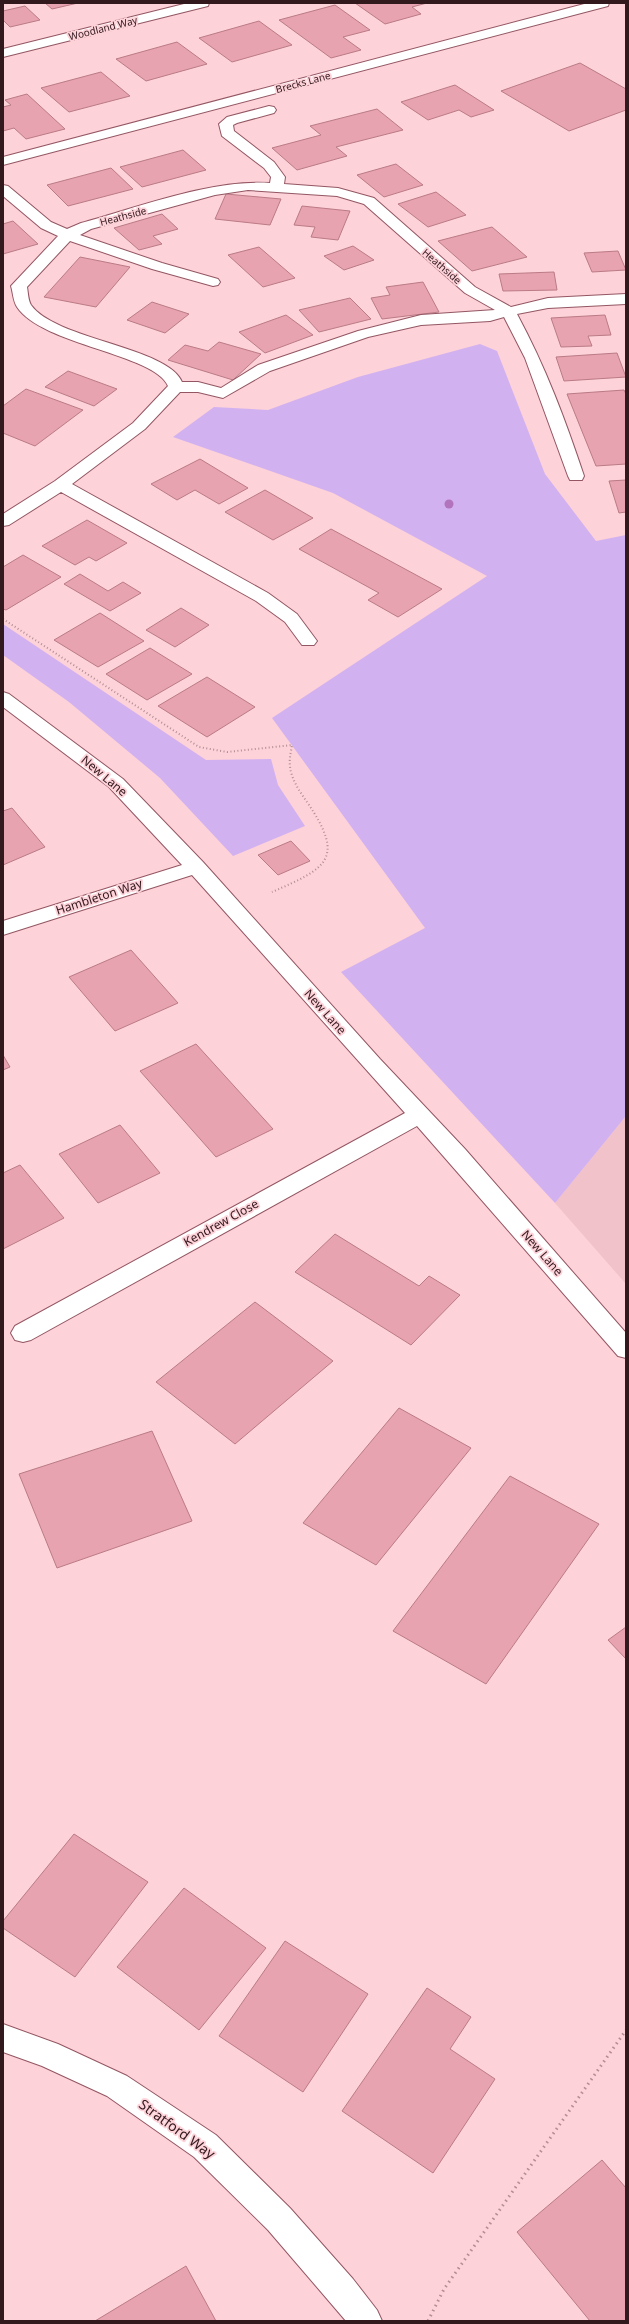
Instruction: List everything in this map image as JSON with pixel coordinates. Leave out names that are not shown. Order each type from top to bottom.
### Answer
[{"type":"street","name":"Woodland Way","points":[[3,54],[203,3]]},
{"type":"street","name":"Brecks Lane","points":[[3,161],[603,3]]},
{"type":"street","points":[[269,110],[232,120],[226,124],[227,133],[269,165],[278,177],[276,188]]},
{"type":"street","name":"Heathside","points":[[176,387],[172,377],[153,365],[40,322],[23,305],[19,286],[67,235],[86,226],[214,191],[248,186],[338,192],[369,201],[470,290],[508,310]]},
{"type":"street","points":[[3,189],[46,225],[67,235],[157,266],[213,282]]},
{"type":"street","points":[[3,521],[61,485],[139,426],[176,387],[198,387],[223,393],[264,368],[362,334],[421,320],[490,316],[508,310],[548,303],[626,299]]},
{"type":"street","points":[[508,310],[534,358],[576,476]]},
{"type":"street","points":[[61,485],[262,597],[290,618],[308,641]]},
{"type":"street","name":"New Lane","points":[[3,698],[116,783],[196,867],[372,1064],[420,1114],[626,1349]]},
{"type":"street","name":"Hambleton Way","points":[[3,928],[196,867]]},
{"type":"street","name":"Kendrew Close","points":[[23,1333],[420,1114]]},
{"type":"street","name":"Stratford Way","points":[[3,2038],[48,2054],[117,2086],[205,2146],[279,2219],[342,2290],[366,2321]]},
{"type":"path","points":[[3,618],[199,747],[227,752],[292,745],[289,768],[299,792],[322,827],[330,846],[325,862],[306,878],[232,908]]},
{"type":"path","points":[[428,2321],[444,2289],[626,2030]]},
{"type":"shaded area","points":[[480,344],[497,351],[545,474],[596,541],[626,535],[626,1116],[555,1203],[341,972],[425,928],[272,718],[487,576],[333,493],[173,437],[214,407],[268,410],[358,377]]},
{"type":"shaded area","points":[[3,624],[206,760],[271,759],[278,785],[305,826],[233,856],[160,778],[69,702],[3,655]]},
{"type":"shaded area","points":[[626,1116],[626,1284],[555,1203]]},
{"type":"building","points":[[45,3],[78,3],[52,9]]},
{"type":"building","points":[[355,3],[427,3],[412,7],[421,14],[385,24]]},
{"type":"building","points":[[335,5],[370,30],[343,37],[361,50],[331,58],[279,20]]},
{"type":"building","points":[[25,6],[40,20],[10,27],[3,20],[3,11]]},
{"type":"building","points":[[259,21],[292,45],[232,62],[199,38]]},
{"type":"building","points":[[177,42],[207,64],[146,81],[116,59]]},
{"type":"building","points":[[580,63],[626,89],[626,110],[569,131],[501,91]]},
{"type":"building","points":[[101,72],[130,96],[69,112],[41,88]]},
{"type":"building","points":[[455,85],[494,110],[471,117],[459,110],[428,120],[401,102]]},
{"type":"building","points":[[27,94],[65,129],[26,139],[14,128],[3,131],[3,107],[11,105],[5,100]]},
{"type":"building","points":[[377,109],[403,130],[336,147],[347,156],[297,170],[272,148],[321,135],[310,126]]},
{"type":"building","points":[[183,150],[206,170],[142,187],[120,167]]},
{"type":"building","points":[[396,164],[423,185],[384,197],[357,175]]},
{"type":"building","points":[[111,168],[133,189],[68,206],[47,185]]},
{"type":"building","points":[[436,192],[466,215],[428,227],[398,204]]},
{"type":"building","points":[[226,194],[281,199],[270,225],[215,219]]},
{"type":"building","points":[[302,206],[350,211],[338,240],[311,237],[315,227],[294,225]]},
{"type":"building","points":[[162,214],[178,229],[153,236],[162,244],[139,250],[114,228]]},
{"type":"building","points":[[13,221],[38,244],[3,254],[3,224]]},
{"type":"building","points":[[492,227],[527,257],[472,271],[438,241]]},
{"type":"building","points":[[353,246],[374,260],[344,270],[324,256]]},
{"type":"building","points":[[259,247],[295,278],[263,287],[228,255]]},
{"type":"building","points":[[618,251],[626,270],[592,272],[584,253]]},
{"type":"building","points":[[80,257],[130,267],[96,307],[44,297]]},
{"type":"building","points":[[554,272],[557,290],[503,291],[499,274]]},
{"type":"building","points":[[423,282],[439,312],[382,319],[371,298],[390,295],[386,287]]},
{"type":"building","points":[[350,298],[371,319],[319,332],[299,310]]},
{"type":"building","points":[[152,302],[189,314],[165,333],[127,320]]},
{"type":"building","points":[[286,315],[313,335],[265,353],[239,332]]},
{"type":"building","points":[[605,315],[611,335],[588,336],[592,346],[561,347],[551,318]]},
{"type":"building","points":[[219,342],[261,354],[233,380],[168,360],[185,345],[208,351]]},
{"type":"building","points":[[617,353],[626,377],[564,381],[556,357]]},
{"type":"building","points":[[68,371],[117,389],[94,406],[45,387]]},
{"type":"building","points":[[26,389],[83,410],[35,446],[3,433],[3,406]]},
{"type":"building","points":[[624,390],[626,394],[626,464],[596,466],[567,394]]},
{"type":"building","points":[[200,459],[248,488],[219,504],[195,490],[177,500],[151,484]]},
{"type":"building","points":[[626,480],[626,512],[619,513],[609,481]]},
{"type":"building","points":[[265,490],[313,518],[273,540],[225,512]]},
{"type":"building","points":[[87,520],[127,543],[96,561],[89,557],[75,565],[42,546]]},
{"type":"building","points":[[331,529],[442,589],[398,617],[368,600],[379,593],[299,549]]},
{"type":"building","points":[[23,555],[61,577],[6,610],[3,609],[3,567]]},
{"type":"building","points":[[80,574],[108,591],[123,582],[141,593],[110,611],[64,584]]},
{"type":"building","points":[[181,608],[209,625],[175,647],[146,630]]},
{"type":"building","points":[[100,613],[144,641],[98,667],[54,640]]},
{"type":"building","points":[[150,648],[192,674],[147,700],[106,674]]},
{"type":"building","points":[[207,677],[255,707],[207,737],[158,706]]},
{"type":"building","points":[[12,808],[45,847],[3,865],[3,811]]},
{"type":"building","points":[[291,841],[310,861],[278,875],[258,855]]},
{"type":"building","points":[[131,950],[178,1003],[115,1031],[69,977]]},
{"type":"building","points":[[196,1044],[273,1129],[216,1157],[140,1071]]},
{"type":"building","points":[[3,1055],[10,1067],[3,1070]]},
{"type":"building","points":[[120,1125],[160,1173],[98,1203],[59,1154]]},
{"type":"building","points":[[20,1165],[64,1218],[3,1249],[3,1173]]},
{"type":"building","points":[[335,1234],[419,1286],[429,1276],[460,1295],[411,1345],[295,1272]]},
{"type":"building","points":[[255,1302],[333,1361],[235,1444],[156,1382]]},
{"type":"building","points":[[399,1408],[471,1448],[376,1565],[303,1523]]},
{"type":"building","points":[[152,1431],[192,1521],[57,1568],[19,1474]]},
{"type":"building","points":[[510,1476],[599,1524],[486,1684],[393,1631]]},
{"type":"building","points":[[626,1627],[626,1659],[608,1640]]},
{"type":"building","points":[[74,1834],[148,1882],[75,1977],[3,1928],[3,1921]]},
{"type":"building","points":[[184,1888],[266,1948],[199,2030],[117,1967]]},
{"type":"building","points":[[285,1941],[368,1994],[303,2092],[219,2036]]},
{"type":"building","points":[[427,1988],[471,2017],[450,2049],[495,2079],[433,2173],[342,2111]]},
{"type":"building","points":[[602,2160],[626,2188],[626,2321],[590,2321],[517,2232]]},
{"type":"building","points":[[186,2266],[216,2321],[95,2321]]}]
